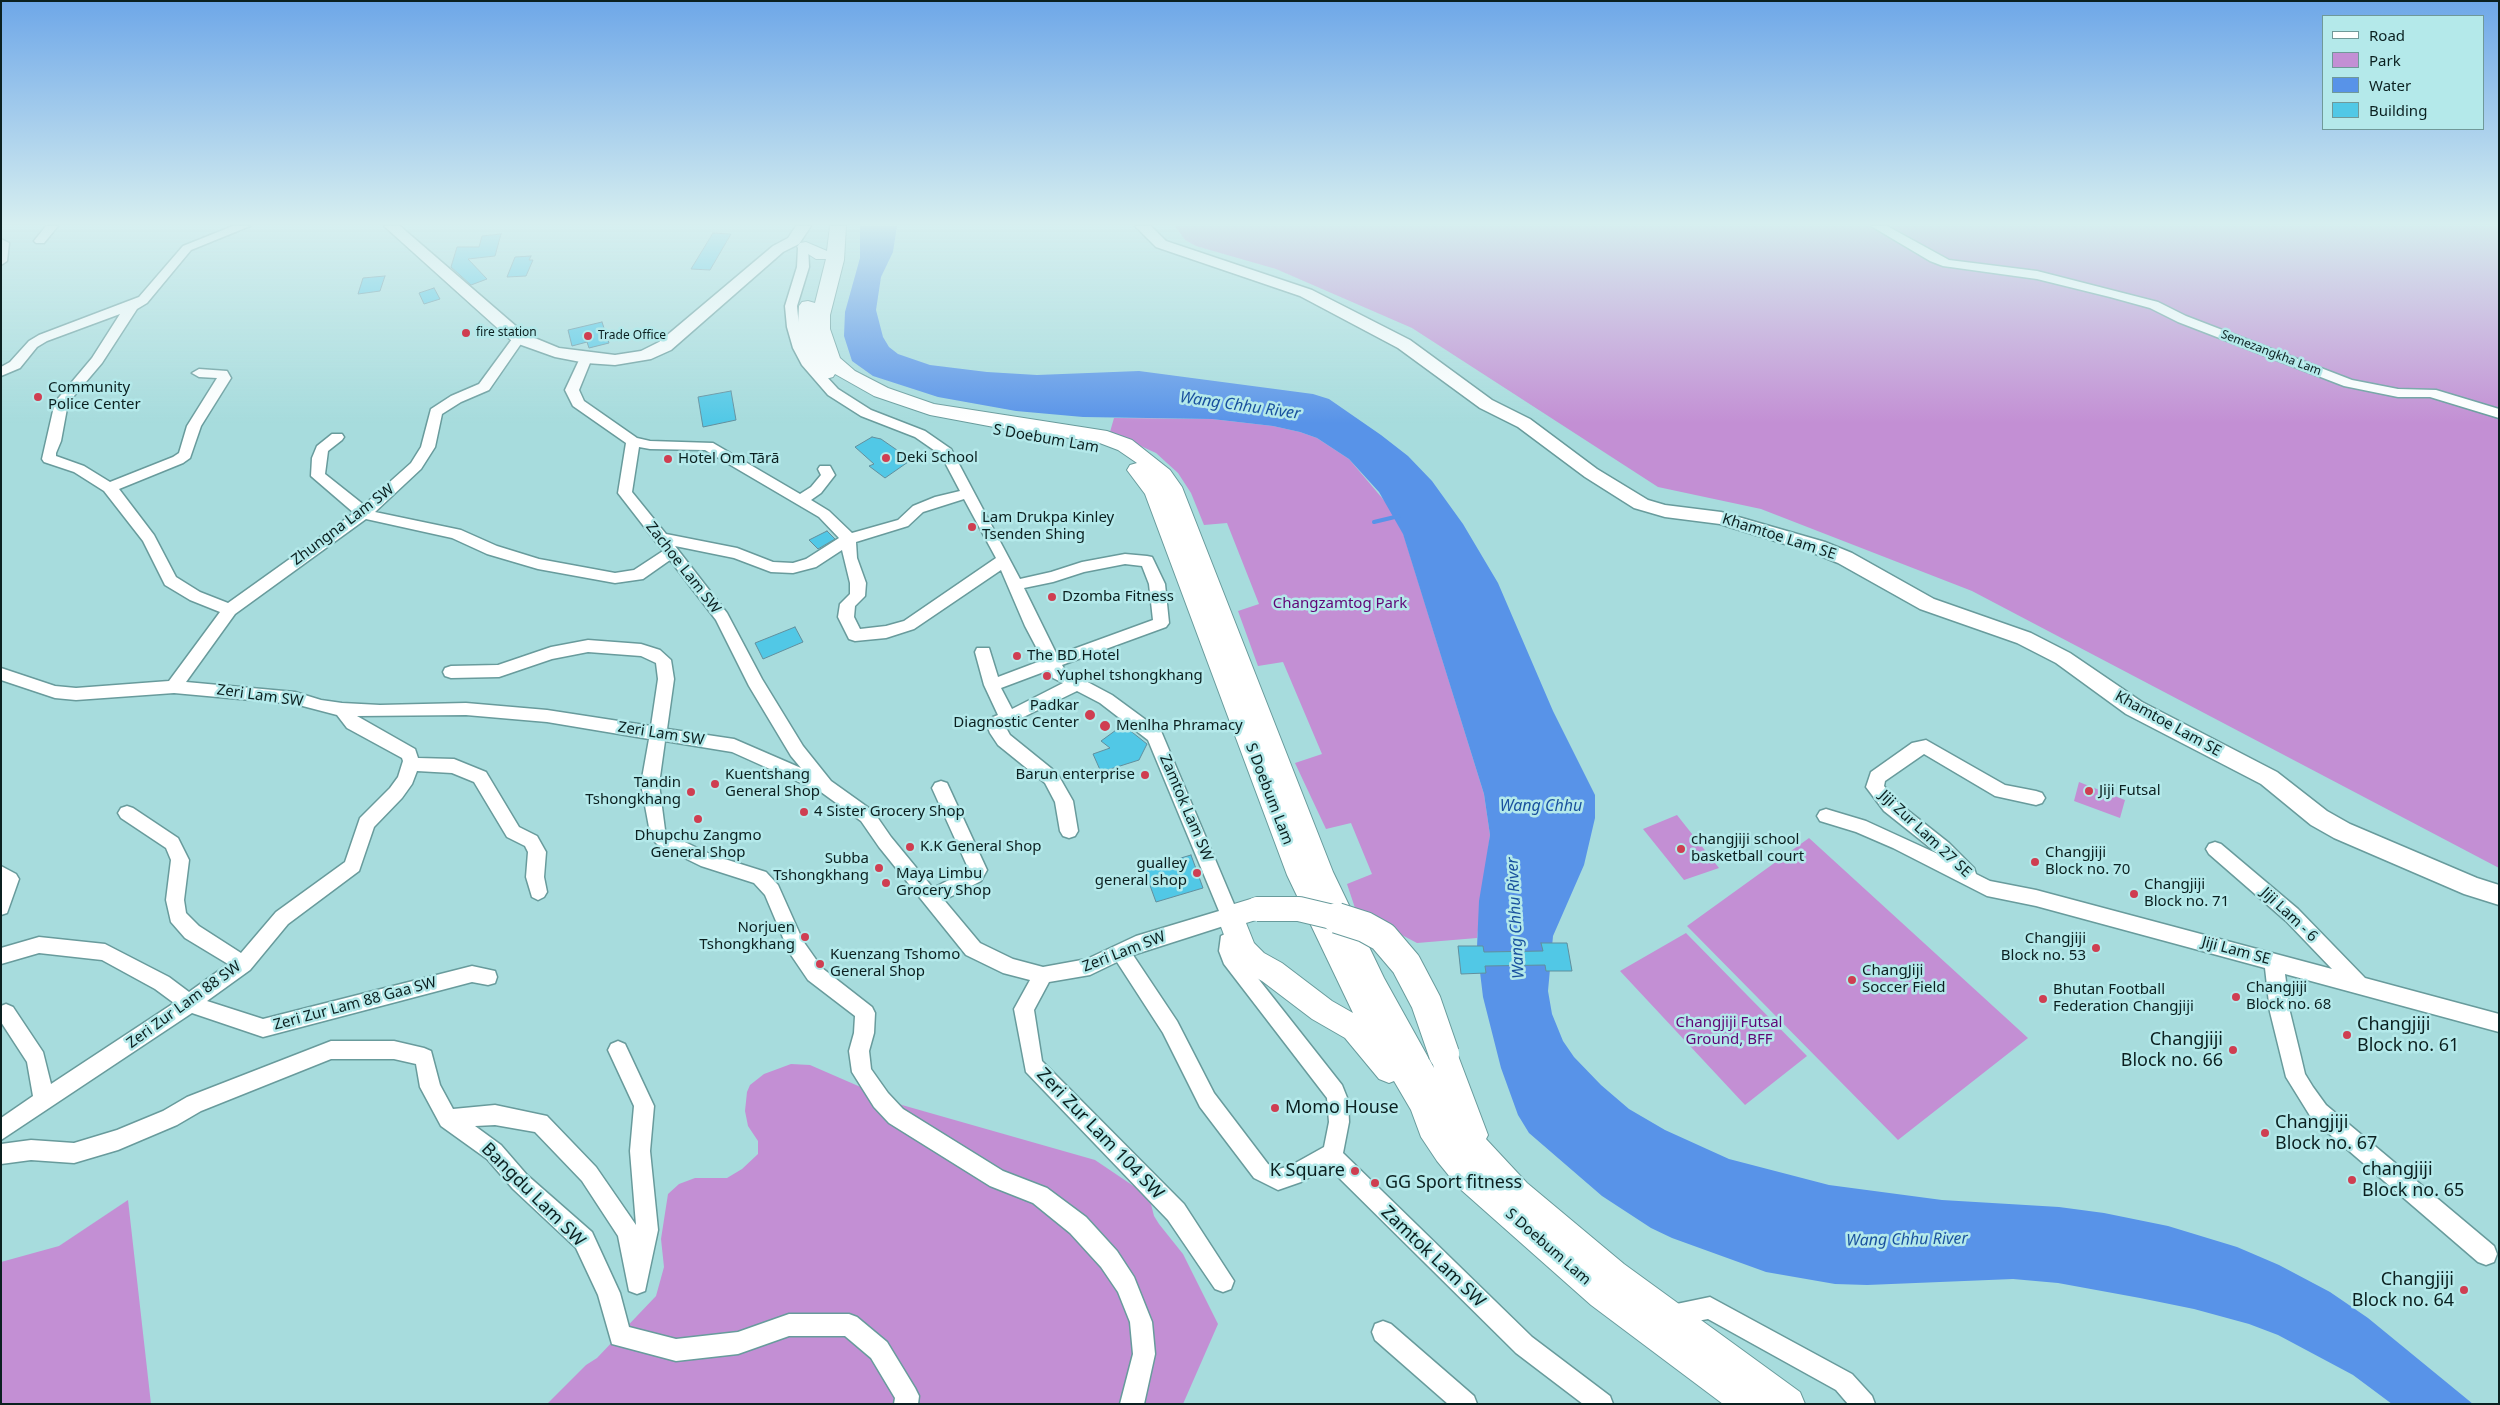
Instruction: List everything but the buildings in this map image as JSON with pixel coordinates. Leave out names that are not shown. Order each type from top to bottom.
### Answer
[{"type":"highway","name":"S Doebum Lam","points":[[817,292],[806,315],[806,340],[815,361],[834,380],[847,388],[894,407],[952,424],[1075,441],[1100,447],[1126,460],[1148,480],[1155,492],[1198,602],[1231,696],[1300,875],[1359,997],[1424,1104],[1432,1126],[1448,1151],[1470,1177],[1525,1229],[1602,1294],[1751,1404]]},
{"type":"highway","name":"S Doebum Lam","points":[[820,292],[821,329],[826,349],[831,360],[860,382],[896,398],[930,409],[994,421],[1081,432],[1113,440],[1147,460],[1172,488],[1320,872],[1374,987],[1435,1097],[1472,1146],[1516,1194],[1613,1275],[1670,1315],[1788,1404]]},
{"type":"highway","points":[[1432,1126],[1372,1046],[1355,1029],[1322,1010],[1272,972],[1254,962],[1243,950],[1233,926],[1257,908],[1299,909],[1328,915],[1365,927],[1383,937],[1406,964],[1426,1002],[1473,1134],[1510,1182],[1516,1194]]},
{"type":"main road","points":[[466,292],[519,338],[555,352],[586,358],[631,359],[665,346],[729,292]]},
{"type":"main road","name":"Khamtoe Lam SE","points":[[1305,292],[1404,344],[1486,404],[1524,423],[1591,473],[1640,504],[1682,514],[1721,518],[1818,547],[1845,558],[1928,604],[2024,638],[2072,664],[2134,708],[2268,778],[2319,818],[2342,831],[2472,887],[2499,895]]},
{"type":"street","points":[[1,372],[15,364],[33,344],[43,338],[132,306],[143,300],[151,292]]},
{"type":"street","name":"Zamtok Lam SW","points":[[795,292],[791,306],[792,327],[798,348],[808,365],[833,392],[866,413],[920,434],[946,452],[1004,560],[1052,663],[1059,674],[1106,699],[1155,736],[1213,871],[1233,926]]},
{"type":"street","name":"Semezangkha Lam","points":[[2104,292],[2154,305],[2182,319],[2349,383],[2398,393],[2431,393],[2499,414]]},
{"type":"street","points":[[132,306],[97,360],[62,402],[49,459],[54,463],[79,469],[109,488],[148,539],[170,581],[195,596],[230,610]]},
{"type":"street","name":"Zhungna Lam SW","points":[[174,687],[230,610],[390,492],[423,456],[428,446],[436,412],[456,399],[484,387],[519,338]]},
{"type":"street","points":[[586,358],[572,390],[578,403],[633,440],[650,445],[708,446],[824,514],[850,539],[850,558],[858,583],[857,596],[848,604],[846,617],[855,635],[878,634],[909,625],[1004,560]]},
{"type":"street","points":[[109,488],[133,476],[178,460],[185,455],[194,426],[224,378],[222,374],[199,373]]},
{"type":"street","points":[[337,437],[322,448],[319,458],[318,476],[364,513],[456,534],[492,550],[538,564],[615,578],[638,575],[673,551]]},
{"type":"street","name":"Zachoe Lam SW","points":[[633,440],[625,493],[659,538],[673,551],[722,617],[755,682],[797,751],[827,787]]},
{"type":"street","points":[[801,500],[816,490],[828,475],[825,469]]},
{"type":"street","points":[[659,538],[737,553],[771,567],[782,568],[811,562],[850,539],[903,523],[918,509],[940,500],[969,493]]},
{"type":"street","points":[[992,684],[1161,623],[1157,584],[1146,561],[1125,559],[1082,567],[1053,577],[1015,585]]},
{"type":"street","points":[[452,672],[499,671],[551,654],[588,646],[641,650],[654,654],[663,660],[666,679],[656,732],[650,784],[657,834],[664,840],[707,861],[760,877],[772,890],[796,946],[815,974],[830,987],[851,1000],[865,1014],[859,1059],[862,1072],[881,1100],[896,1116],[960,1158],[998,1179],[1040,1195],[1078,1225],[1109,1259],[1126,1285],[1141,1322],[1144,1354],[1132,1404]]},
{"type":"street","points":[[983,652],[992,684],[1002,709],[1009,717]]},
{"type":"street","name":"Zeri Lam SW","points":[[1,674],[55,692],[76,694],[174,687],[295,698],[321,706],[342,709],[380,711],[466,709],[547,716],[734,746],[827,787],[867,816],[930,898],[973,949],[1010,968],[1043,975],[1090,968],[1136,944],[1233,926]]},
{"type":"street","points":[[1069,831],[1064,801],[1051,778],[1004,740],[996,728],[999,722],[1039,704],[1076,683]]},
{"type":"street","points":[[342,709],[353,723],[409,754],[410,764],[454,766],[480,777],[512,832],[531,841],[537,852],[535,877],[538,892]]},
{"type":"street","name":"Jiji Zur Lam 27 SE","points":[[1975,880],[1943,848],[1890,806],[1875,787],[1877,777],[1918,748],[1926,747],[2001,791],[2036,798]]},
{"type":"street","name":"Zeri Zur Lam 88 SW","points":[[1,1130],[160,1025],[243,964],[282,918],[353,866],[366,823],[396,794],[406,779],[410,764]]},
{"type":"street","points":[[930,898],[975,876],[978,870],[941,788]]},
{"type":"street","points":[[127,813],[172,842],[180,860],[175,900],[177,916],[192,932],[243,964]]},
{"type":"street","name":"Jiji Zur Lam 27 SE","points":[[1826,816],[1860,826],[1975,880]]},
{"type":"street","name":"Jiji Lam - 6","points":[[2215,848],[2292,915],[2359,985]]},
{"type":"street","points":[[1,873],[10,879],[1,907]]},
{"type":"street","name":"Jiji Lam SE","points":[[1975,880],[1987,888],[2036,898],[2499,1023]]},
{"type":"street","points":[[1121,952],[1170,1028],[1207,1100],[1261,1171],[1278,1180],[1294,1175],[1333,1153],[1340,1108],[1335,1092],[1231,958],[1228,951],[1228,942],[1233,926]]},
{"type":"street","name":"Zeri Zur Lam 88 Gaa SW","points":[[1,956],[39,944],[105,952],[162,983],[189,1003],[222,1016],[264,1028],[472,974],[488,977]]},
{"type":"street","points":[[2273,961],[2280,1012],[2291,1057],[2296,1077],[2306,1094],[2320,1112],[2486,1254]]},
{"type":"street","name":"Zeri Zur Lam 104 SW","points":[[1043,975],[1024,1009],[1033,1065],[1176,1212],[1223,1281]]},
{"type":"street","points":[[6,1013],[36,1059],[44,1100]]},
{"type":"street","name":"Bangdu Lam SW","points":[[1,1154],[32,1150],[74,1153],[118,1140],[170,1118],[194,1104],[331,1050],[394,1050],[424,1057],[430,1087],[448,1119],[494,1152],[520,1182],[584,1240],[609,1293],[620,1336],[676,1350],[738,1343],[789,1325],[849,1325],[879,1350],[907,1396],[906,1404]]},
{"type":"street","points":[[448,1119],[495,1115],[540,1123],[589,1174],[628,1232],[637,1283],[647,1230],[640,1151],[644,1106],[618,1050]]},
{"type":"street","name":"Zamtok Lam SW","points":[[1333,1153],[1341,1167],[1524,1345],[1602,1404]]},
{"type":"street","points":[[1670,1315],[1710,1308],[1844,1382],[1864,1404]]},
{"type":"street","points":[[1383,1332],[1466,1404]]},
{"type":"green space","points":[[1328,292],[2499,292],[2499,868],[1972,591],[1761,509],[1658,487],[1412,328]]},
{"type":"green space","name":"Changzamtog Park","points":[[1114,418],[1212,419],[1273,426],[1300,432],[1317,438],[1349,459],[1388,505],[1403,533],[1484,794],[1490,835],[1477,938],[1417,943],[1356,911],[1347,884],[1372,874],[1351,823],[1326,829],[1295,763],[1322,754],[1283,662],[1258,666],[1238,611],[1259,604],[1227,523],[1204,525],[1191,493],[1178,473],[1156,453],[1110,432]]},
{"type":"green space","name":"Jiji Futsal","points":[[2079,782],[2125,800],[2120,818],[2074,801]]},
{"type":"green space","name":"changjiji school basketball court","points":[[1677,815],[1719,868],[1684,880],[1643,829]]},
{"type":"green space","name":"ChangJiji Soccer Field","points":[[1809,838],[2028,1038],[1898,1140],[1687,926]]},
{"type":"green space","name":"Changjiji Futsal Ground, BFF","points":[[1686,933],[1807,1056],[1745,1105],[1620,971]]},
{"type":"green space","points":[[791,1064],[810,1065],[902,1105],[1095,1160],[1138,1189],[1151,1204],[1154,1216],[1159,1224],[1183,1254],[1218,1324],[1183,1404],[547,1404],[586,1365],[597,1358],[656,1296],[664,1267],[661,1239],[668,1194],[679,1184],[695,1178],[727,1178],[742,1169],[758,1154],[758,1141],[748,1126],[745,1111],[747,1092],[750,1085],[764,1074]]},
{"type":"green space","points":[[128,1200],[151,1404],[1,1404],[1,1262],[59,1246]]},
{"type":"water","name":"Wang Chhu","points":[[851,292],[879,292],[876,310],[883,337],[889,347],[898,354],[930,365],[987,372],[1037,375],[1139,371],[1313,394],[1329,399],[1408,456],[1432,481],[1463,524],[1498,583],[1553,711],[1595,795],[1595,818],[1584,865],[1553,936],[1548,991],[1552,1014],[1563,1041],[1574,1057],[1601,1085],[1629,1109],[1665,1130],[1729,1159],[1829,1185],[1942,1200],[2059,1207],[2104,1213],[2168,1226],[2237,1247],[2279,1265],[2330,1292],[2368,1318],[2473,1404],[2392,1404],[2353,1375],[2278,1335],[2249,1324],[2194,1309],[2140,1298],[2058,1283],[2013,1279],[1867,1285],[1835,1284],[1766,1272],[1672,1238],[1651,1228],[1602,1196],[1529,1133],[1518,1115],[1501,1068],[1483,997],[1477,947],[1479,901],[1490,835],[1484,794],[1403,534],[1379,492],[1349,459],[1317,438],[1300,432],[1273,426],[1212,419],[1083,417],[1016,411],[938,397],[873,376],[852,361],[844,336],[845,312]]},
{"type":"waterway","points":[[1374,522],[1399,516]]},
{"type":"place","name":"fire station","points":[[466,333]]},
{"type":"place","name":"Trade Office","points":[[588,336]]},
{"type":"place","name":"Community Police Center","points":[[38,397]]},
{"type":"place","name":"Deki School","points":[[886,458]]},
{"type":"place","name":"Hotel Om Tārā","points":[[668,459]]},
{"type":"place","name":"Lam Drukpa Kinley Tsenden Shing","points":[[972,527]]},
{"type":"place","name":"Dzomba Fitness","points":[[1052,597]]},
{"type":"place","name":"The BD Hotel","points":[[1017,656]]},
{"type":"place","name":"Yuphel tshongkhang","points":[[1047,676]]},
{"type":"place","name":"Padkar Diagnostic Center","points":[[1090,715]]},
{"type":"place","name":"Menlha Phramacy","points":[[1105,726]]},
{"type":"place","name":"Barun enterprise","points":[[1145,775]]},
{"type":"place","name":"Kuentshang General Shop","points":[[715,784]]},
{"type":"place","name":"Jiji Futsal","points":[[2089,791]]},
{"type":"place","name":"Tandin Tshongkhang","points":[[691,792]]},
{"type":"place","name":"4 Sister Grocery Shop","points":[[804,812]]},
{"type":"place","name":"Dhupchu Zangmo General Shop","points":[[698,819]]},
{"type":"place","name":"K.K General Shop","points":[[910,847]]},
{"type":"place","name":"changjiji school basketball court","points":[[1681,849]]},
{"type":"place","name":"Changjiji Block no. 70","points":[[2035,862]]},
{"type":"place","name":"Subba Tshongkhang","points":[[879,868]]},
{"type":"place","name":"gualley general shop","points":[[1197,873]]},
{"type":"place","name":"Maya Limbu Grocery Shop","points":[[886,883]]},
{"type":"place","name":"Changjiji Block no. 71","points":[[2134,894]]},
{"type":"place","name":"Norjuen Tshongkhang","points":[[805,937]]},
{"type":"place","name":"Changjiji Block no. 53","points":[[2096,948]]},
{"type":"place","name":"Kuenzang Tshomo General Shop","points":[[820,964]]},
{"type":"place","name":"ChangJiji Soccer Field","points":[[1852,980]]},
{"type":"place","name":"Changjiji Block no. 68","points":[[2236,997]]},
{"type":"place","name":"Bhutan Football Federation Changjiji","points":[[2043,999]]},
{"type":"place","name":"Changjiji Block no. 61","points":[[2347,1035]]},
{"type":"place","name":"Changjiji Block no. 66","points":[[2233,1050]]},
{"type":"place","name":"Momo House","points":[[1275,1108]]},
{"type":"place","name":"Changjiji Block no. 67","points":[[2265,1133]]},
{"type":"place","name":"K Square","points":[[1355,1171]]},
{"type":"place","name":"changjiji Block no. 65","points":[[2352,1180]]},
{"type":"place","name":"GG Sport fitness","points":[[1375,1183]]},
{"type":"place","name":"Changjiji Block no. 64","points":[[2464,1290]]},
{"type":"water label","name":"Wang Chhu River","points":[[1240,406]]},
{"type":"water label","name":"Wang Chhu River","points":[[1516,918]]},
{"type":"water label","name":"Wang Chhu River","points":[[1907,1240]]}]
